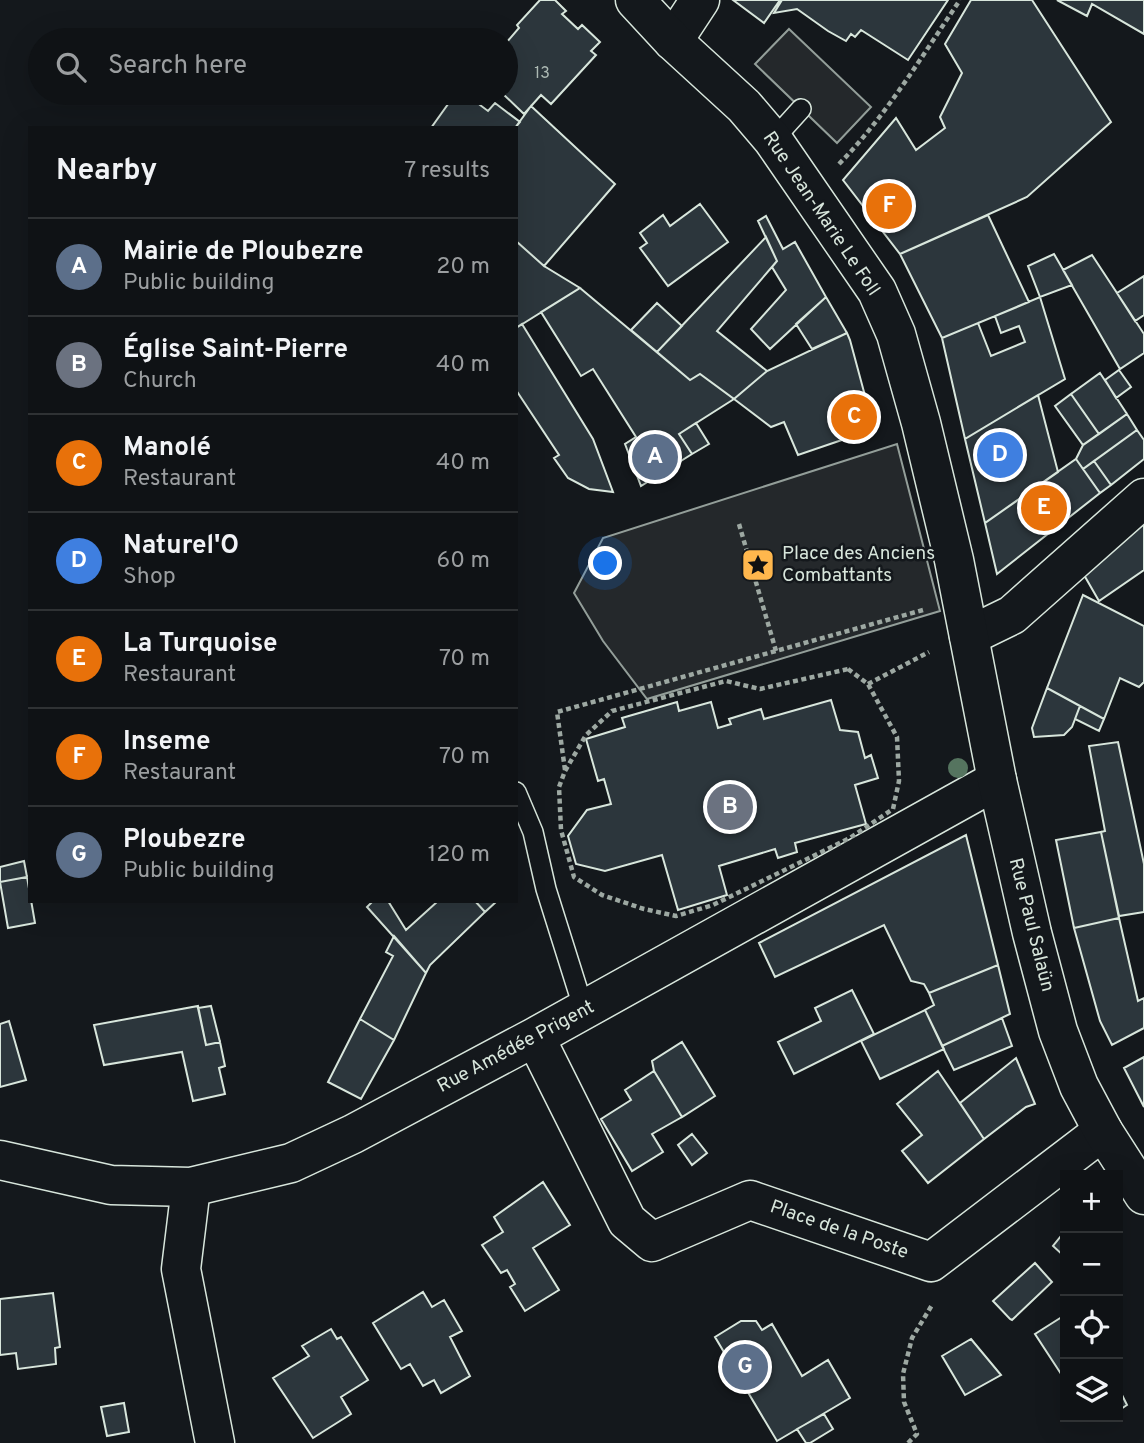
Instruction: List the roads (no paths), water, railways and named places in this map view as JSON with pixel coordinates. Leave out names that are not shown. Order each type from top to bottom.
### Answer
[{"type":"street","name":"Rue Jean-Marie Le Foll","points":[[635,0],[673,41],[744,106],[773,140],[808,195],[832,224],[877,291],[895,334],[932,467],[954,560],[951,643]]},
{"type":"street","points":[[673,41],[700,0]]},
{"type":"street","points":[[951,643],[1012,615],[1144,498]]},
{"type":"street","name":"Rue Paul Salaün","points":[[951,643],[997,780],[1032,933],[1058,1031],[1079,1086],[1144,1195]]},
{"type":"street","name":"Rue Amédée Prigent","points":[[0,1160],[111,1185],[191,1187],[291,1163],[353,1134],[535,1037],[997,780]]},
{"type":"street","name":"Place de la Poste","points":[[535,1037],[626,1221],[652,1242],[750,1200],[931,1262],[1104,1131]]},
{"type":"street","points":[[191,1187],[181,1269],[215,1443]]},
{"type":"lane","points":[[773,140],[801,109]]},
{"type":"lane","points":[[518,797],[533,832],[546,889],[584,1010]]},
{"type":"place","name":"Inseme","points":[[889,206]]},
{"type":"place","name":"Manolé","points":[[854,417]]},
{"type":"place","name":"Naturel'O","points":[[1000,455]]},
{"type":"place","name":"Mairie de Ploubezre","points":[[655,457]]},
{"type":"place","name":"La Turquoise","points":[[1044,508]]},
{"type":"place","name":"Place des Anciens Combattants","points":[[758,565]]},
{"type":"place","name":"Église Saint-Pierre","points":[[730,807]]},
{"type":"place","name":"Ploubezre","points":[[745,1367]]}]
